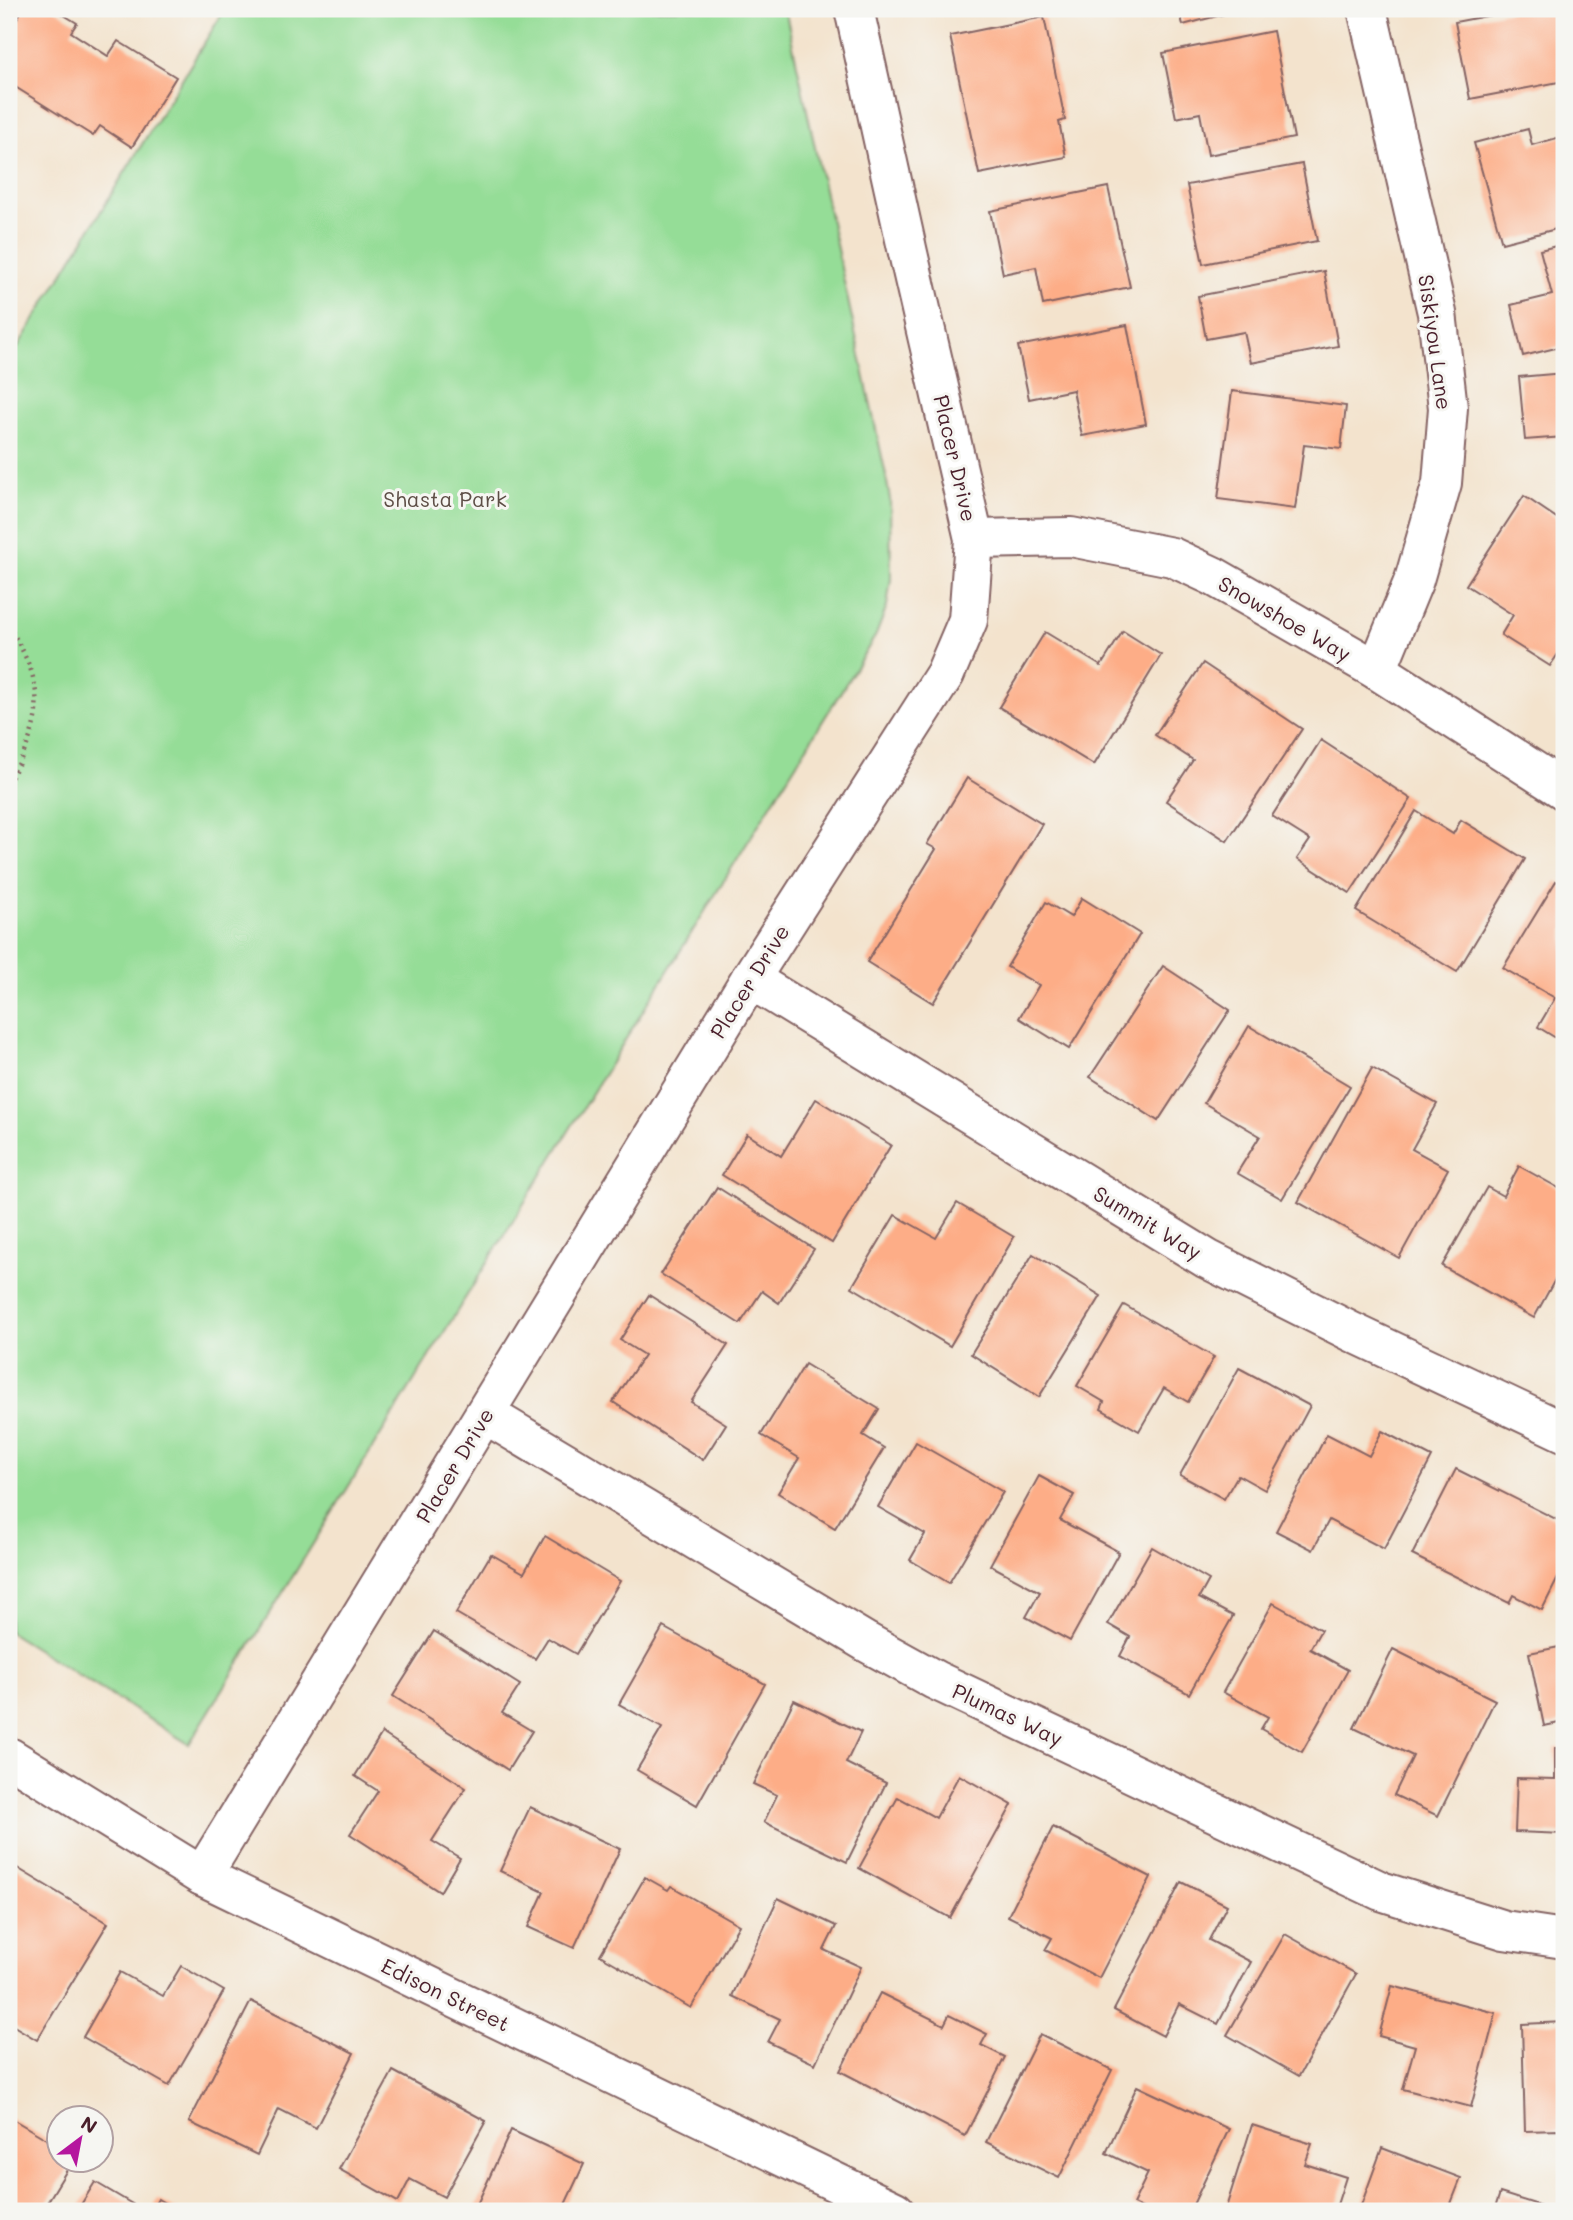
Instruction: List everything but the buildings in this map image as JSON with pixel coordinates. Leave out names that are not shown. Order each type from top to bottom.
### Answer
[{"type":"street","name":"Placer Drive","points":[[202,1876],[750,979],[945,674],[968,620],[974,539],[854,9]]},
{"type":"street","name":"Siskiyou Lane","points":[[1367,9],[1437,313],[1448,408],[1442,483],[1414,580],[1377,670]]},
{"type":"street","name":"Snowshoe Way","points":[[974,539],[1071,537],[1172,557],[1213,576],[1377,670],[1564,790]]},
{"type":"street","name":"Summit Way","points":[[750,979],[1207,1259],[1352,1332],[1564,1432]]},
{"type":"street","name":"Plumas Way","points":[[485,1414],[866,1642],[935,1680],[1381,1891],[1504,1930],[1564,1940]]},
{"type":"street","name":"Edison Street","points":[[9,1757],[202,1876],[895,2211]]},
{"type":"path","points":[[9,625],[32,672],[37,709],[30,742],[9,782]]},
{"type":"green space","name":"Shasta Park","points":[[225,9],[785,9],[885,471],[890,499],[891,579],[887,606],[876,635],[189,1744],[9,1632],[9,361]]}]
